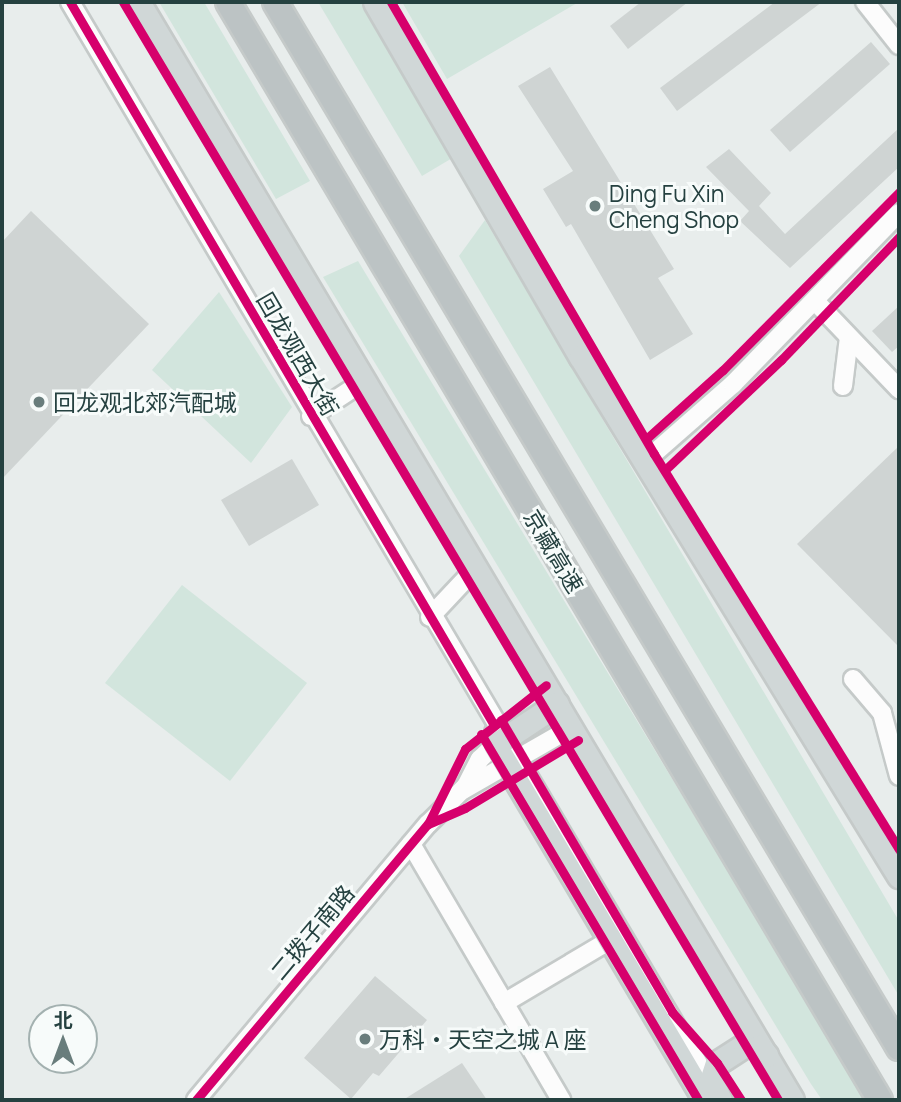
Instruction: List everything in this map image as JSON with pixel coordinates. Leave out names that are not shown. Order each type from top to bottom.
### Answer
[{"type":"highway","name":"京藏高速","points":[[228,2],[880,1100]]},
{"type":"highway","name":"京藏高速","points":[[275,2],[899,1048]]},
{"type":"main road","points":[[138,2],[792,1100]]},
{"type":"main road","points":[[375,2],[644,462],[899,876]]},
{"type":"main road","name":"二拨子南路","points":[[498,736],[557,704]]},
{"type":"main road","name":"回龙观西大街","points":[[498,736],[610,940],[713,1097]]},
{"type":"main road","points":[[713,1097],[714,1066],[733,1050],[752,1045],[766,1055]]},
{"type":"street","name":"回龙观西大街","points":[[70,2],[498,736]]},
{"type":"street","points":[[865,2],[899,45]]},
{"type":"street","points":[[644,462],[733,384],[899,213]]},
{"type":"street","points":[[815,301],[899,389]]},
{"type":"street","points":[[843,386],[849,337]]},
{"type":"street","points":[[311,416],[364,381]]},
{"type":"street","points":[[430,617],[476,568]]},
{"type":"street","points":[[853,679],[882,713],[899,775]]},
{"type":"street","name":"二拨子南路","points":[[460,792],[514,764],[571,728]]},
{"type":"street","name":"二拨子南路","points":[[196,1100],[411,844],[460,792],[483,754],[498,736]]},
{"type":"street","name":"回龙观西大街","points":[[514,764],[713,1097]]},
{"type":"street","points":[[411,844],[561,1100]]},
{"type":"street","points":[[503,1003],[610,940]]},
{"type":"shaded area","points":[[159,2],[204,2],[310,181],[276,199]]},
{"type":"shaded area","points":[[318,2],[367,2],[459,154],[422,176]]},
{"type":"shaded area","points":[[402,2],[576,2],[577,3],[447,79]]},
{"type":"shaded area","points":[[485,220],[899,921],[899,996],[459,256]]},
{"type":"shaded area","points":[[358,261],[867,1100],[822,1100],[811,1084],[323,277]]},
{"type":"shaded area","points":[[219,292],[292,407],[251,463],[152,370]]},
{"type":"shaded area","points":[[182,585],[307,683],[230,781],[105,683]]},
{"type":"building","points":[[641,2],[688,2],[628,49],[610,26]]},
{"type":"building","points":[[775,2],[822,2],[677,111],[660,88]]},
{"type":"building","points":[[871,42],[890,64],[790,152],[770,130]]},
{"type":"building","name":"Ding Fu Xin Cheng Shop","points":[[550,67],[674,269],[658,278],[693,334],[650,360],[571,224],[566,227],[543,189],[573,171],[518,86]]},
{"type":"building","points":[[899,128],[899,167],[790,268],[740,221],[749,211],[706,167],[729,149],[771,193],[759,206],[785,234]]},
{"type":"building","name":"回龙观北郊汽配城","points":[[31,211],[149,324],[2,479],[2,242]]},
{"type":"building","points":[[899,306],[899,346],[892,352],[872,331]]},
{"type":"building","points":[[899,446],[899,647],[797,544]]},
{"type":"building","points":[[292,459],[319,505],[249,546],[221,500]]},
{"type":"building","name":"万科・天空之城 A 座","points":[[375,976],[427,1020],[379,1076],[373,1073],[351,1099],[304,1058]]},
{"type":"building","points":[[462,1063],[487,1100],[403,1100]]},
{"type":"cycle path","points":[[70,2],[494,725]]},
{"type":"cycle path","points":[[123,2],[778,1100]]},
{"type":"cycle path","points":[[391,2],[654,454],[899,849]]},
{"type":"cycle path","points":[[646,439],[723,370],[899,192]]},
{"type":"cycle path","points":[[665,470],[781,360],[899,237]]},
{"type":"cycle path","points":[[196,1100],[428,824],[465,749],[546,685]]},
{"type":"cycle path","points":[[501,720],[672,1012],[717,1063],[741,1100]]},
{"type":"cycle path","points":[[481,734],[698,1100]]},
{"type":"cycle path","points":[[428,824],[465,808],[578,740]]},
{"type":"place","name":"Ding Fu Xin Cheng Shop","points":[[595,206]]},
{"type":"place","name":"回龙观北郊汽配城","points":[[39,402]]},
{"type":"place","name":"万科・天空之城 A 座","points":[[365,1039]]}]
